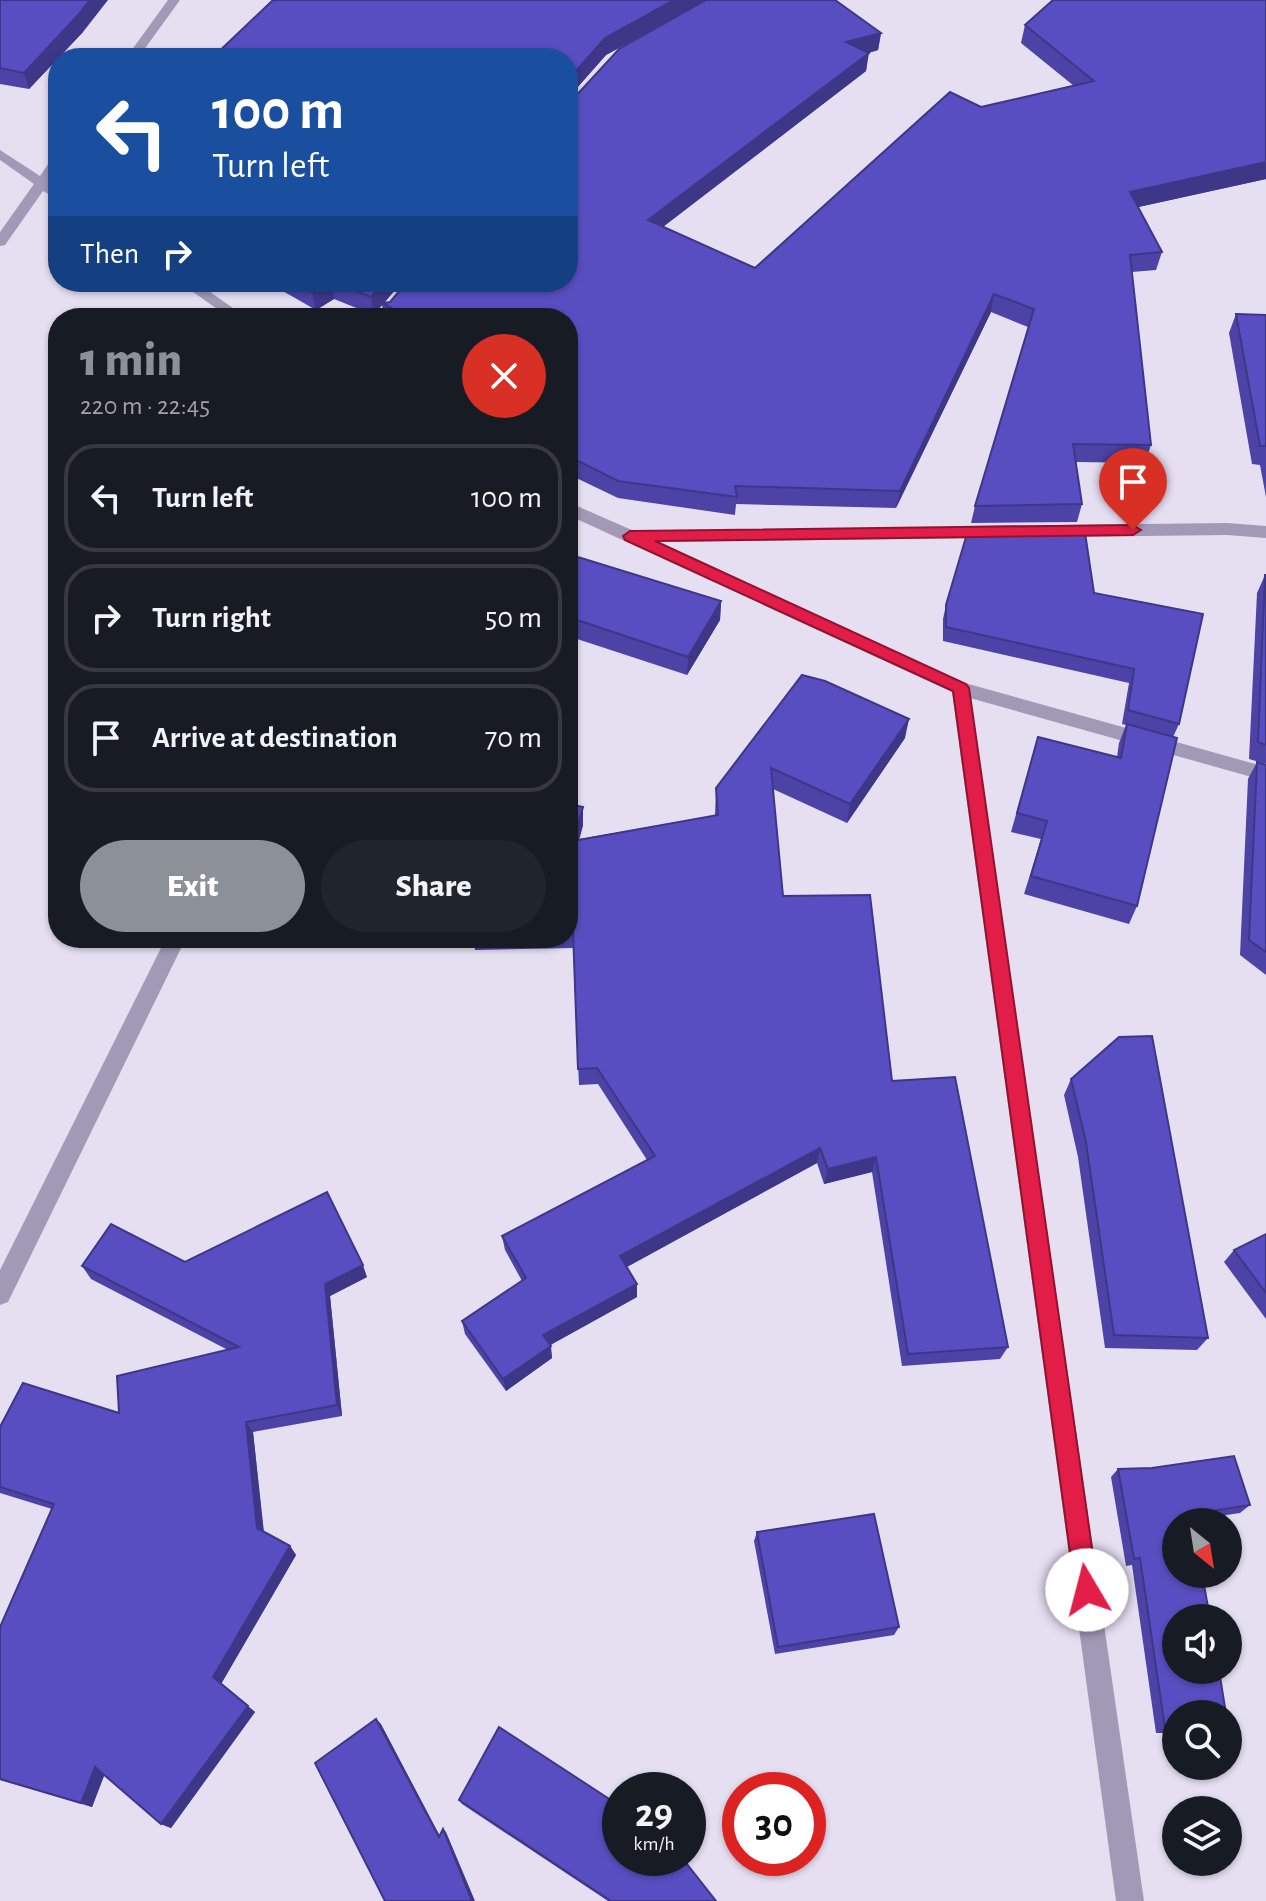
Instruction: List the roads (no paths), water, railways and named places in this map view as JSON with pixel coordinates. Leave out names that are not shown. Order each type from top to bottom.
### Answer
[{"type":"street","points":[[139,48],[174,0]]},
{"type":"street","points":[[0,154],[48,188]]},
{"type":"street","points":[[0,242],[48,174]]},
{"type":"street","points":[[201,292],[225,308]]},
{"type":"street","points":[[578,513],[960,688],[1266,774]]},
{"type":"street","points":[[1039,531],[1227,529],[1266,532]]},
{"type":"street","points":[[630,536],[1008,532]]},
{"type":"street","points":[[960,688],[1130,1901]]},
{"type":"street","points":[[0,1294],[171,948]]}]
